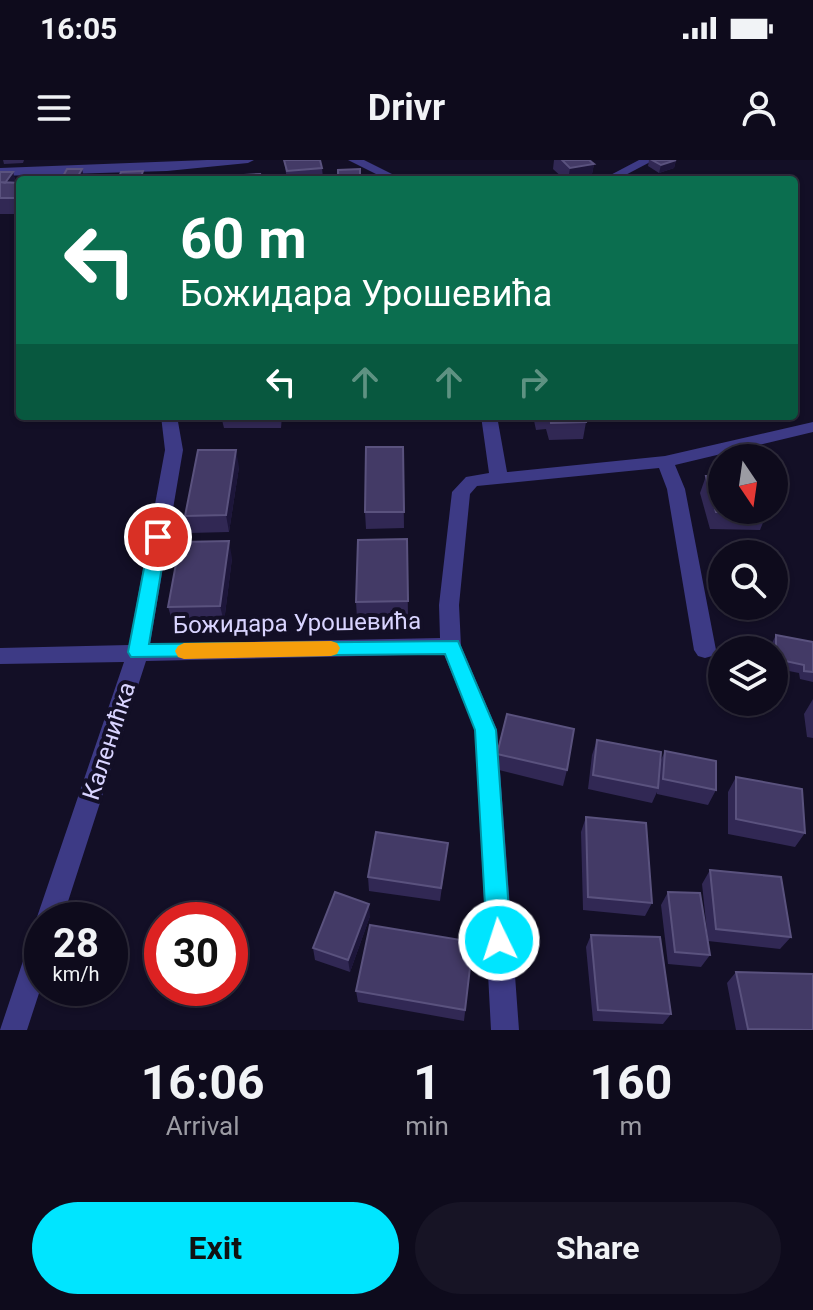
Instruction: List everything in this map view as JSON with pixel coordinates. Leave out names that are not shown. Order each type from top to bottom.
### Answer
[{"type":"street","points":[[0,172],[167,169],[248,160]]},
{"type":"street","points":[[354,160],[389,176]]},
{"type":"street","points":[[615,176],[648,160]]},
{"type":"street","name":"Каленићка","points":[[55,902],[138,652],[174,450],[170,420]]},
{"type":"street","points":[[490,420],[499,478]]},
{"type":"street","points":[[505,1030],[486,730],[451,646],[449,605],[461,492],[472,481],[665,462],[813,427]]},
{"type":"street","points":[[665,462],[676,489],[705,650]]},
{"type":"street","name":"Божидара Урошевића","points":[[0,656],[451,646]]},
{"type":"street","points":[[13,1030],[24,997]]},
{"type":"building","points":[[284,160],[320,160],[322,168],[287,171]]},
{"type":"building","points":[[562,160],[589,160],[594,164],[570,168]]},
{"type":"building","points":[[652,160],[676,160],[661,165]]},
{"type":"building","points":[[67,169],[82,169],[78,176],[63,176]]},
{"type":"building","points":[[360,169],[360,176],[338,176],[338,170]]},
{"type":"building","points":[[143,171],[141,176],[120,176],[121,172]]},
{"type":"building","points":[[0,172],[13,172],[5,183],[0,182]]},
{"type":"building","points":[[0,182],[16,183],[16,198],[0,198]]},
{"type":"building","points":[[551,420],[586,422],[551,423]]},
{"type":"building","points":[[366,447],[403,447],[404,512],[365,512]]},
{"type":"building","points":[[198,450],[236,450],[226,515],[185,516]]},
{"type":"building","points":[[407,539],[408,601],[356,602],[358,540]]},
{"type":"building","points":[[229,541],[220,606],[168,607],[180,542]]},
{"type":"building","points":[[788,637],[813,642],[813,672],[804,671],[804,665],[788,662]]},
{"type":"building","points":[[507,714],[574,729],[567,770],[497,754]]},
{"type":"building","points":[[597,740],[661,752],[658,788],[593,775]]},
{"type":"building","points":[[665,751],[716,761],[716,790],[663,779]]},
{"type":"building","points":[[736,777],[802,789],[805,833],[736,819]]},
{"type":"building","points":[[586,817],[646,823],[652,903],[588,897]]},
{"type":"building","points":[[376,832],[448,843],[441,888],[368,877]]},
{"type":"building","points":[[710,870],[781,877],[791,937],[716,929]]},
{"type":"building","points":[[335,892],[369,904],[348,960],[313,948]]},
{"type":"building","points":[[668,892],[700,893],[710,955],[675,952]]},
{"type":"building","points":[[370,925],[473,942],[465,1010],[356,991]]},
{"type":"building","points":[[591,935],[660,937],[671,1014],[598,1010]]},
{"type":"building","points":[[736,972],[813,974],[813,1030],[748,1029]]},
{"type":"slow traffic","points":[[184,651],[331,648]]},
{"type":"route","points":[[158,537],[138,652],[451,646],[486,730],[499,940]]}]
